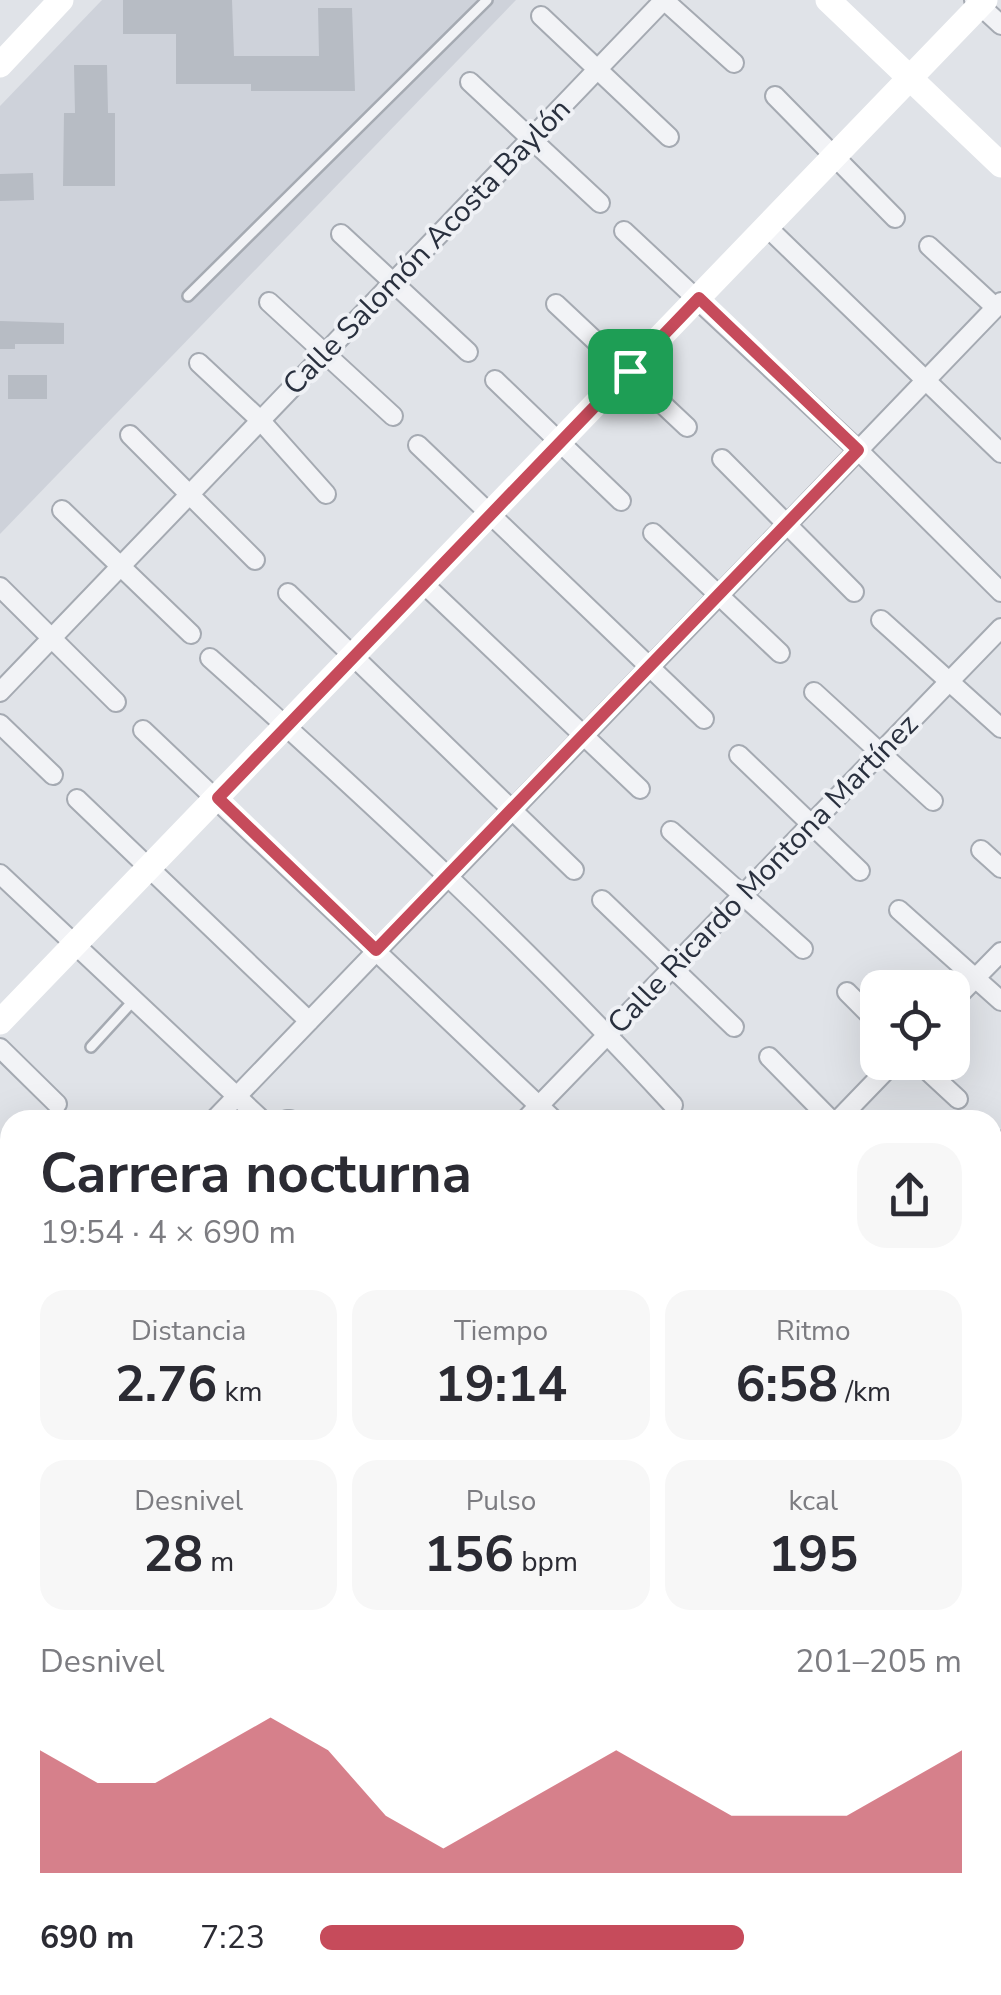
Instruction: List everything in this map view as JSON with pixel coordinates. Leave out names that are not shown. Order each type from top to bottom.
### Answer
[{"type":"street","points":[[0,65],[61,0]]},
{"type":"street","points":[[664,0],[734,63]]},
{"type":"street","name":"Calle Salomón Acosta Baylón","points":[[0,692],[664,0]]},
{"type":"street","points":[[828,0],[1001,165]]},
{"type":"street","points":[[0,1022],[78,946],[768,228],[980,2],[1001,25]]},
{"type":"street","points":[[542,16],[669,136]]},
{"type":"street","points":[[470,82],[600,203]]},
{"type":"street","points":[[775,96],[895,218]]},
{"type":"street","points":[[768,228],[1001,453]]},
{"type":"street","points":[[624,230],[858,450],[1001,592]]},
{"type":"street","points":[[340,234],[468,352]]},
{"type":"street","points":[[224,1110],[998,304],[929,246]]},
{"type":"street","points":[[269,302],[394,416]]},
{"type":"street","points":[[556,304],[687,426]]},
{"type":"street","points":[[200,363],[260,420],[326,494]]},
{"type":"street","points":[[495,380],[621,501]]},
{"type":"street","points":[[130,436],[255,560]]},
{"type":"street","points":[[418,445],[704,720]]},
{"type":"street","points":[[722,459],[854,592]]},
{"type":"street","points":[[62,510],[191,634]]},
{"type":"street","points":[[653,532],[780,653]]},
{"type":"street","points":[[424,585],[586,734],[640,790]]},
{"type":"street","points":[[0,586],[116,702]]},
{"type":"street","points":[[288,593],[574,870]]},
{"type":"street","points":[[881,620],[1001,728]]},
{"type":"street","name":"Calle Ricardo Montona Martínez","points":[[534,1110],[1001,628]]},
{"type":"street","points":[[210,658],[608,1034],[673,1105]]},
{"type":"street","points":[[814,692],[933,801]]},
{"type":"street","points":[[0,724],[53,775]]},
{"type":"street","points":[[143,730],[544,1110]]},
{"type":"street","points":[[738,756],[860,871]]},
{"type":"street","points":[[77,799],[309,1022]]},
{"type":"street","points":[[671,830],[802,949]]},
{"type":"street","points":[[981,850],[1001,868]]},
{"type":"street","points":[[0,874],[252,1110]]},
{"type":"street","points":[[602,900],[734,1027]]},
{"type":"street","points":[[900,910],[1001,1002]]},
{"type":"street","points":[[970,984],[1001,952]]},
{"type":"street","points":[[847,992],[860,1005]]},
{"type":"street","points":[[0,1048],[57,1104]]},
{"type":"street","points":[[769,1057],[820,1110]]},
{"type":"street","points":[[848,1110],[877,1080]]},
{"type":"street","points":[[938,1080],[958,1098]]},
{"type":"lane","points":[[188,296],[488,0]]},
{"type":"lane","points":[[91,1046],[135,1000]]},
{"type":"shaded area","points":[[102,0],[516,0],[0,534],[0,106]]},
{"type":"building","points":[[123,0],[232,0],[234,56],[319,56],[318,8],[352,8],[355,91],[251,91],[251,84],[176,84],[176,34],[123,34]]},
{"type":"building","points":[[74,65],[107,65],[108,113],[115,113],[115,186],[63,186],[64,113],[75,113]]},
{"type":"building","points":[[33,173],[34,200],[0,201],[0,174]]},
{"type":"building","points":[[0,321],[64,323],[64,344],[15,344],[15,349],[0,349]]},
{"type":"building","points":[[8,375],[47,375],[47,399],[8,399]]},
{"type":"route","points":[[699,298],[858,450],[376,950],[218,798],[630,371],[699,298]]}]
